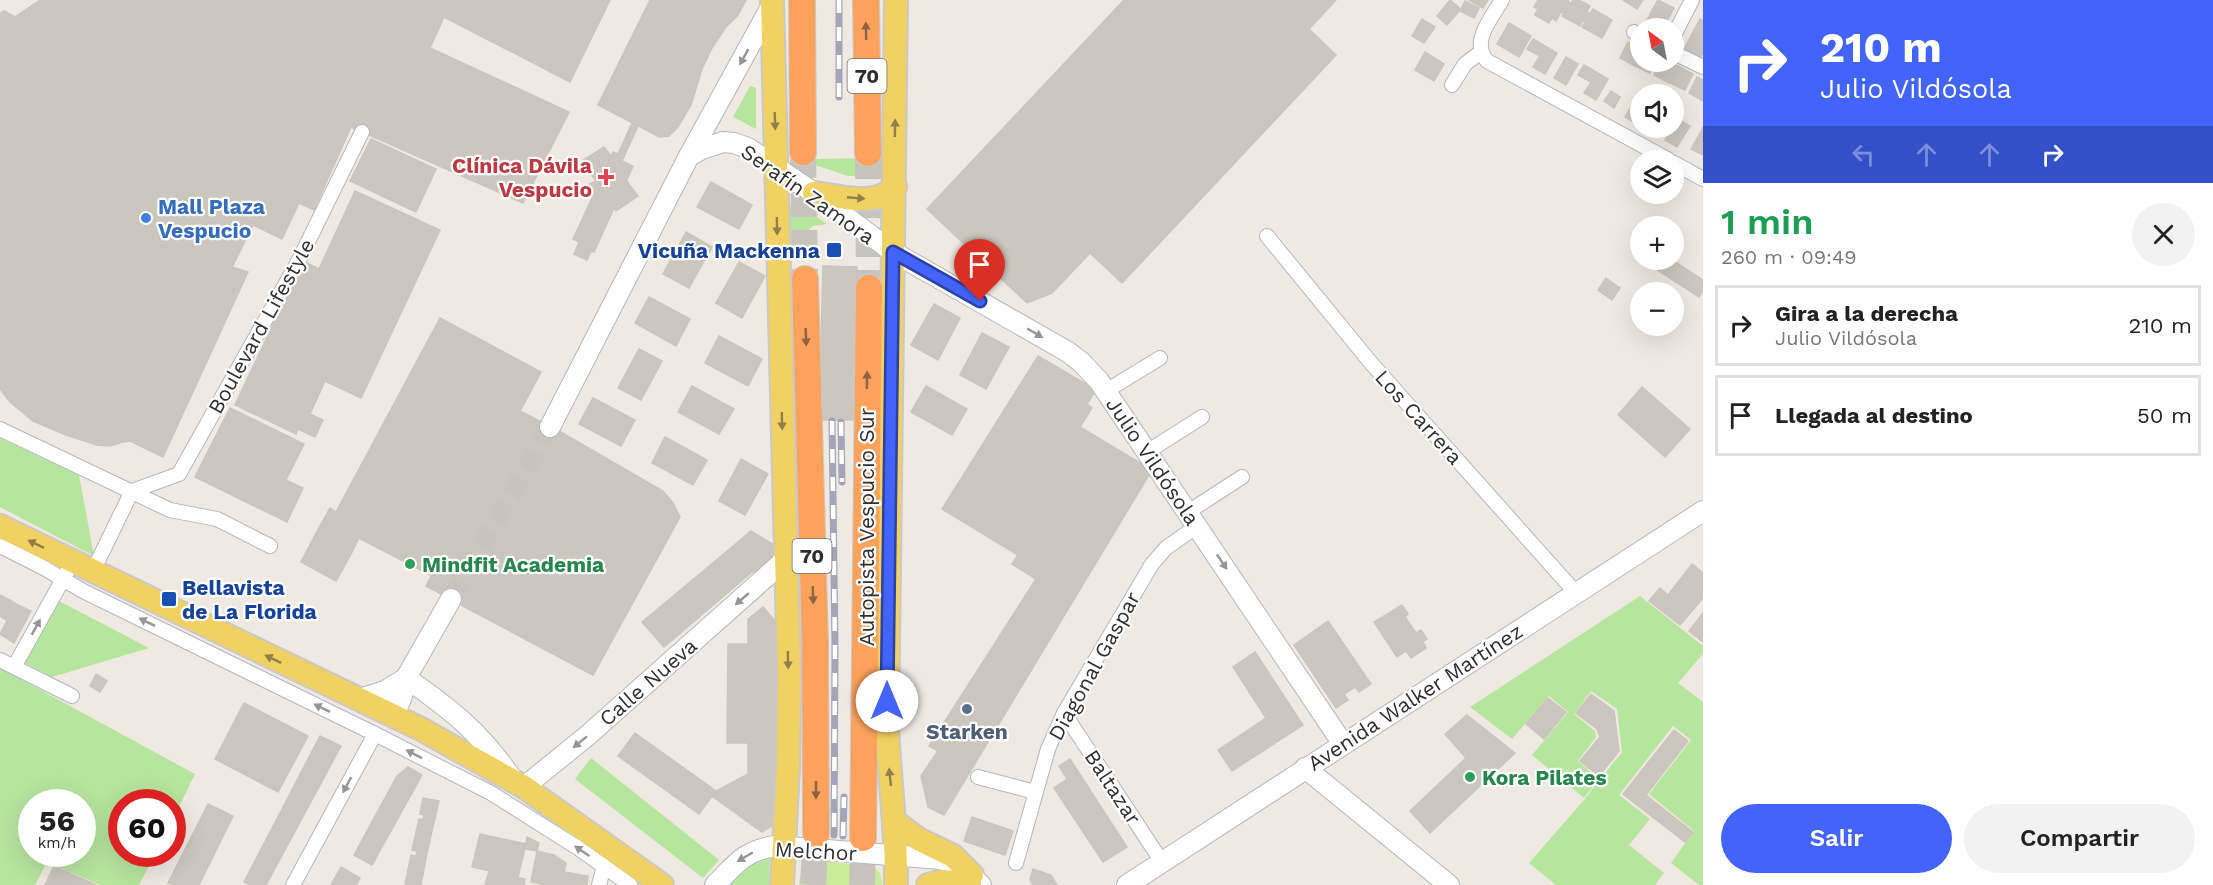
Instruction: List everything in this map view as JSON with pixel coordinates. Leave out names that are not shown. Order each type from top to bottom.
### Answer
[{"type":"highway","points":[[802,0],[803,152]]},
{"type":"highway","name":"70","points":[[866,0],[868,153]]},
{"type":"highway","name":"70","points":[[805,279],[815,642],[816,834]]},
{"type":"highway","name":"Autopista Vespucio Sur","points":[[863,838],[869,288]]},
{"type":"main road","points":[[896,0],[887,724],[896,885]]},
{"type":"main road","points":[[772,3],[789,720],[782,885]]},
{"type":"main road","points":[[814,193],[871,199],[886,195],[895,187]]},
{"type":"main road","points":[[0,526],[68,570],[93,571],[394,715],[662,885]]},
{"type":"main road","points":[[894,821],[916,837],[953,856],[975,882]]},
{"type":"main road","points":[[928,885],[943,881],[975,882]]},
{"type":"street","points":[[1502,0],[1482,36],[1481,52],[1491,64],[1650,150]]},
{"type":"street","points":[[1683,18],[1692,0]]},
{"type":"street","points":[[550,427],[689,156],[772,3]]},
{"type":"street","points":[[1452,85],[1465,63],[1481,52]]},
{"type":"street","points":[[1684,58],[1703,67]]},
{"type":"street","name":"Boulevard Lifestyle","points":[[132,491],[179,474],[299,260],[362,132]]},
{"type":"street","name":"Serafín Zamora","points":[[689,156],[713,144],[734,143],[748,148],[814,193],[893,252]]},
{"type":"street","points":[[1684,169],[1703,179]]},
{"type":"street","name":"Los Carrera","points":[[1267,236],[1371,363],[1576,593]]},
{"type":"street","name":"Julio Vildósola","points":[[893,252],[1068,352],[1091,371],[1343,744]]},
{"type":"street","points":[[1106,392],[1160,358]]},
{"type":"street","points":[[1147,452],[1202,417]]},
{"type":"street","points":[[0,429],[170,510],[217,519],[270,546]]},
{"type":"street","name":"Diagonal Gaspar","points":[[1016,863],[1048,749],[1064,713],[1152,564],[1193,519],[1242,477]]},
{"type":"street","points":[[93,571],[132,491]]},
{"type":"street","name":"Avenida Walker Martínez","points":[[1127,885],[1703,511]]},
{"type":"street","points":[[0,546],[68,570],[83,591],[375,734],[517,792],[604,866],[630,885]]},
{"type":"street","name":"Calle Nueva","points":[[517,792],[605,721],[785,560]]},
{"type":"street","points":[[14,667],[68,570]]},
{"type":"street","points":[[394,715],[406,678],[451,599]]},
{"type":"street","points":[[0,660],[72,696]]},
{"type":"street","points":[[406,678],[472,728],[494,753],[517,792]]},
{"type":"street","points":[[360,699],[385,691],[406,678]]},
{"type":"street","name":"Baltazar","points":[[1064,713],[1162,862]]},
{"type":"street","points":[[293,885],[375,734]]},
{"type":"street","points":[[1305,768],[1449,885]]},
{"type":"street","points":[[978,777],[1035,792]]},
{"type":"street","name":"Melchor","points":[[715,885],[736,862],[761,849],[784,847],[895,856]]},
{"type":"street","points":[[895,856],[941,859],[959,866],[975,882]]},
{"type":"street","points":[[599,885],[604,866]]},
{"type":"green space","points":[[750,86],[756,88],[756,129],[733,117]]},
{"type":"green space","points":[[883,158],[882,176],[848,176],[812,164],[812,159]]},
{"type":"green space","points":[[795,202],[827,224],[813,226],[790,245],[789,208]]},
{"type":"green space","points":[[0,438],[79,475],[94,556],[0,507]]},
{"type":"green space","points":[[1640,596],[1703,646],[1703,654],[1678,683],[1703,702],[1703,885],[1699,885],[1671,863],[1694,831],[1649,794],[1691,740],[1673,726],[1619,795],[1650,819],[1629,845],[1664,873],[1655,885],[1556,885],[1529,863],[1584,800],[1622,752],[1617,709],[1591,691],[1574,714],[1595,731],[1596,737],[1578,761],[1599,779],[1584,798],[1532,755],[1568,712],[1549,696],[1512,739],[1470,707]]},
{"type":"green space","points":[[57,600],[149,648],[52,677],[23,662]]},
{"type":"green space","points":[[0,668],[195,774],[186,792],[186,789],[108,789],[108,867],[148,867],[139,885],[100,885],[59,867],[96,867],[96,789],[18,789],[18,867],[44,867],[35,885],[0,885]]},
{"type":"green space","points":[[591,758],[719,860],[703,878],[575,779]]},
{"type":"green space","points":[[770,856],[769,885],[725,885],[739,867]]},
{"type":"green space","points":[[818,860],[873,867],[880,873],[883,885],[799,885],[804,868],[809,863]]},
{"type":"building","name":"Mall Plaza Vespucio","points":[[40,0],[610,0],[570,82],[444,17],[430,48],[569,112],[523,203],[351,127],[314,210],[299,203],[282,239],[253,225],[214,304],[214,319],[208,332],[192,345],[177,347],[170,353],[163,352],[130,420],[123,442],[110,446],[97,445],[66,435],[33,421],[10,402],[0,389],[0,14],[4,11],[15,17]]},
{"type":"building","points":[[650,0],[716,0],[650,132],[598,105]]},
{"type":"building","points":[[716,0],[746,0],[738,15],[726,27],[712,48],[702,69],[691,105],[678,127],[669,136],[659,137],[650,132]]},
{"type":"building","points":[[1124,0],[1238,0],[1262,23],[1284,0],[1336,0],[1309,29],[1336,55],[1122,283],[1090,253],[1052,293],[1027,303],[927,209]]},
{"type":"building","points":[[1238,0],[1284,0],[1262,23]]},
{"type":"building","points":[[1450,0],[1461,9],[1447,25],[1437,16]]},
{"type":"building","points":[[1469,0],[1488,0],[1483,8]]},
{"type":"building","points":[[1538,0],[1569,0],[1568,2],[1571,3],[1573,0],[1579,0],[1590,6],[1587,12],[1590,14],[1593,9],[1612,20],[1602,38],[1582,27],[1585,22],[1582,21],[1580,26],[1562,16],[1564,13],[1561,12],[1556,21],[1552,18],[1549,23],[1535,15],[1538,9],[1534,7]]},
{"type":"building","points":[[1623,0],[1643,0],[1637,9]]},
{"type":"building","points":[[1658,0],[1674,8],[1669,18],[1657,18],[1650,14]]},
{"type":"building","points":[[1465,1],[1479,8],[1474,18],[1460,11]]},
{"type":"building","points":[[1422,19],[1435,27],[1424,43],[1412,36]]},
{"type":"building","points":[[1700,19],[1703,21],[1703,40],[1692,34]]},
{"type":"building","points":[[1509,23],[1531,36],[1519,57],[1497,44]]},
{"type":"building","points":[[1692,34],[1703,41],[1703,53],[1700,58],[1684,49]]},
{"type":"building","points":[[1533,39],[1557,53],[1545,74],[1533,67],[1540,56],[1527,49]]},
{"type":"building","points":[[1628,42],[1630,43],[1630,63],[1620,58]]},
{"type":"building","points":[[1425,52],[1444,64],[1434,81],[1415,70]]},
{"type":"building","points":[[1566,57],[1578,64],[1566,85],[1554,78]]},
{"type":"building","points":[[1584,65],[1608,79],[1596,100],[1584,93],[1591,82],[1578,75]]},
{"type":"building","points":[[1684,69],[1693,74],[1685,90],[1684,84],[1670,83],[1675,72],[1684,72]]},
{"type":"building","points":[[1656,72],[1675,72],[1669,83],[1654,75]]},
{"type":"building","points":[[1697,77],[1703,80],[1703,101],[1689,93]]},
{"type":"building","points":[[1611,91],[1620,97],[1614,108],[1604,101]]},
{"type":"building","points":[[1630,108],[1630,120],[1625,117]]},
{"type":"building","points":[[1684,122],[1690,126],[1684,136]]},
{"type":"building","points":[[632,123],[638,126],[622,161],[633,166],[594,252],[591,251],[587,260],[574,254],[579,242],[573,239],[593,196],[587,185],[601,179],[613,152],[618,154]]},
{"type":"building","points":[[1703,128],[1703,155],[1691,149]]},
{"type":"building","points":[[1666,138],[1683,138],[1677,147],[1665,140]]},
{"type":"building","points":[[371,139],[436,169],[416,212],[350,181]]},
{"type":"building","points":[[604,147],[611,156],[601,179],[596,181],[582,161]]},
{"type":"building","points":[[626,180],[638,196],[616,211],[614,207]]},
{"type":"building","points":[[711,182],[752,205],[739,229],[697,207]]},
{"type":"building","points":[[355,191],[440,230],[361,398],[325,381],[310,414],[323,420],[315,437],[298,429],[296,434],[235,405],[303,261],[319,269]]},
{"type":"building","points":[[686,232],[712,247],[689,288],[663,274]]},
{"type":"building","points":[[739,262],[765,276],[742,318],[716,303]]},
{"type":"building","points":[[823,266],[857,267],[854,420],[819,420]]},
{"type":"building","points":[[232,267],[248,272],[163,457],[130,441],[123,442],[130,420],[163,352],[170,353],[177,347],[192,345],[208,332],[214,319],[214,304]]},
{"type":"building","points":[[1684,268],[1703,280],[1703,291],[1699,297],[1684,287],[1684,282],[1676,282],[1657,270],[1684,270]]},
{"type":"building","points":[[1606,278],[1620,288],[1612,300],[1598,290]]},
{"type":"building","points":[[649,297],[690,319],[676,346],[635,323]]},
{"type":"building","points":[[934,304],[960,318],[938,360],[911,345]]},
{"type":"building","points":[[440,318],[541,372],[432,576],[359,538],[350,556],[314,537],[330,508],[336,512]]},
{"type":"building","points":[[982,333],[1009,347],[986,389],[960,375]]},
{"type":"building","points":[[719,336],[762,359],[748,386],[705,363]]},
{"type":"building","points":[[639,349],[662,361],[641,400],[618,388]]},
{"type":"building","points":[[1038,356],[1096,390],[1087,404],[1092,408],[1080,427],[1152,470],[944,815],[928,807],[921,776],[938,751],[929,746],[1036,579],[1012,564],[1018,555],[942,509]]},
{"type":"building","points":[[692,386],[734,409],[719,434],[678,412]]},
{"type":"building","points":[[926,386],[967,409],[952,435],[911,412]]},
{"type":"building","points":[[1642,387],[1690,429],[1665,457],[1618,415]]},
{"type":"building","points":[[593,398],[635,420],[621,446],[579,424]]},
{"type":"building","points":[[230,408],[304,444],[286,480],[303,488],[287,522],[195,477]]},
{"type":"building","points":[[520,411],[559,431],[465,607],[426,586]]},
{"type":"building","points":[[559,431],[663,491],[673,503],[680,517],[593,675],[465,607]]},
{"type":"building","points":[[665,437],[707,460],[693,485],[652,463]]},
{"type":"building","points":[[741,459],[768,474],[745,515],[719,501]]},
{"type":"building","points":[[751,531],[774,545],[775,555],[757,572],[752,572],[732,547]]},
{"type":"building","points":[[314,537],[350,556],[336,581],[301,562]]},
{"type":"building","points":[[732,547],[752,572],[664,647],[642,622]]},
{"type":"building","points":[[1692,564],[1703,573],[1703,598],[1680,625],[1649,601],[1660,588],[1668,595]]},
{"type":"building","points":[[480,580],[608,648],[593,675],[465,607]]},
{"type":"building","points":[[0,595],[15,603],[6,620],[0,616]]},
{"type":"building","points":[[16,604],[31,611],[14,643],[0,634]]},
{"type":"building","points":[[1402,605],[1408,614],[1405,617],[1416,633],[1421,630],[1427,639],[1423,642],[1426,648],[1411,658],[1406,651],[1397,657],[1374,622]]},
{"type":"building","points":[[763,607],[777,623],[776,819],[772,826],[762,832],[712,796],[716,791],[748,774],[748,619]]},
{"type":"building","points":[[1703,613],[1703,642],[1689,631]]},
{"type":"building","points":[[1328,621],[1371,684],[1359,692],[1355,687],[1344,694],[1348,700],[1336,708],[1294,645]]},
{"type":"building","points":[[728,644],[757,644],[757,743],[727,743]]},
{"type":"building","points":[[1255,652],[1303,725],[1232,771],[1218,750],[1266,718],[1233,667]]},
{"type":"building","points":[[96,674],[107,681],[100,692],[90,686]]},
{"type":"building","points":[[1591,694],[1614,711],[1619,751],[1599,776],[1580,761],[1600,737],[1597,729],[1576,713]]},
{"type":"building","points":[[1548,698],[1566,712],[1544,739],[1526,724]]},
{"type":"building","points":[[244,703],[308,736],[278,792],[215,759]]},
{"type":"building","points":[[1467,715],[1515,753],[1430,833],[1410,811],[1466,758],[1445,734]]},
{"type":"building","points":[[1674,730],[1688,741],[1646,795],[1693,832],[1685,842],[1623,794]]},
{"type":"building","points":[[635,733],[716,791],[699,814],[618,756]]},
{"type":"building","points":[[320,736],[341,746],[266,885],[250,885],[244,882]]},
{"type":"building","points":[[1070,759],[1127,847],[1103,862],[1054,788],[1067,779],[1059,766]]},
{"type":"building","points":[[408,767],[422,775],[372,865],[354,855],[397,776]]},
{"type":"building","points":[[423,798],[439,801],[435,818],[420,814]]},
{"type":"building","points":[[208,804],[233,816],[199,885],[168,883],[176,867],[186,867],[186,847]]},
{"type":"building","points":[[424,815],[435,818],[434,822],[423,820]]},
{"type":"building","points":[[972,817],[1013,831],[1005,855],[964,841]]},
{"type":"building","points":[[419,819],[434,822],[427,853],[412,850]]},
{"type":"building","points":[[480,834],[526,844],[518,877],[472,867]]},
{"type":"building","points":[[527,837],[539,843],[537,851],[525,849]]},
{"type":"building","points":[[417,851],[427,853],[426,858],[416,856]]},
{"type":"building","points":[[537,851],[554,855],[566,863],[564,872],[588,876],[587,885],[546,885],[531,882]]},
{"type":"building","points":[[411,855],[426,858],[421,885],[405,885]]},
{"type":"building","points":[[54,867],[56,867],[96,885],[45,885]]},
{"type":"building","points":[[341,867],[360,878],[356,885],[331,885]]},
{"type":"building","points":[[1033,869],[1051,875],[1057,885],[1033,885],[1030,880]]},
{"type":"building","points":[[489,871],[525,879],[524,885],[485,885]]},
{"type":"tunnel","points":[[803,152],[805,279]]},
{"type":"tunnel","points":[[868,153],[869,288]]},
{"type":"tunnel","points":[[451,599],[550,427]]},
{"type":"tunnel","points":[[813,885],[816,834]]},
{"type":"tunnel","points":[[862,885],[863,838]]},
{"type":"railway","points":[[839,0],[839,97]]},
{"type":"railway","points":[[832,421],[835,649],[834,835]]},
{"type":"railway","points":[[841,422],[842,482]]},
{"type":"railway","points":[[843,836],[844,797]]},
{"type":"place","name":"Clínica Dávila Vespucio","points":[[606,177]]},
{"type":"place","name":"Mall Plaza Vespucio","points":[[146,218]]},
{"type":"place","name":"Vicuña Mackenna","points":[[834,250]]},
{"type":"place","name":"Mindfit Academia","points":[[410,564]]},
{"type":"place","name":"Bellavista de La Florida","points":[[169,599]]},
{"type":"place","name":"Starken","points":[[967,709]]},
{"type":"place","name":"Kora Pilates","points":[[1470,777]]},
{"type":"route","points":[[887,701],[893,252],[980,301]]}]
